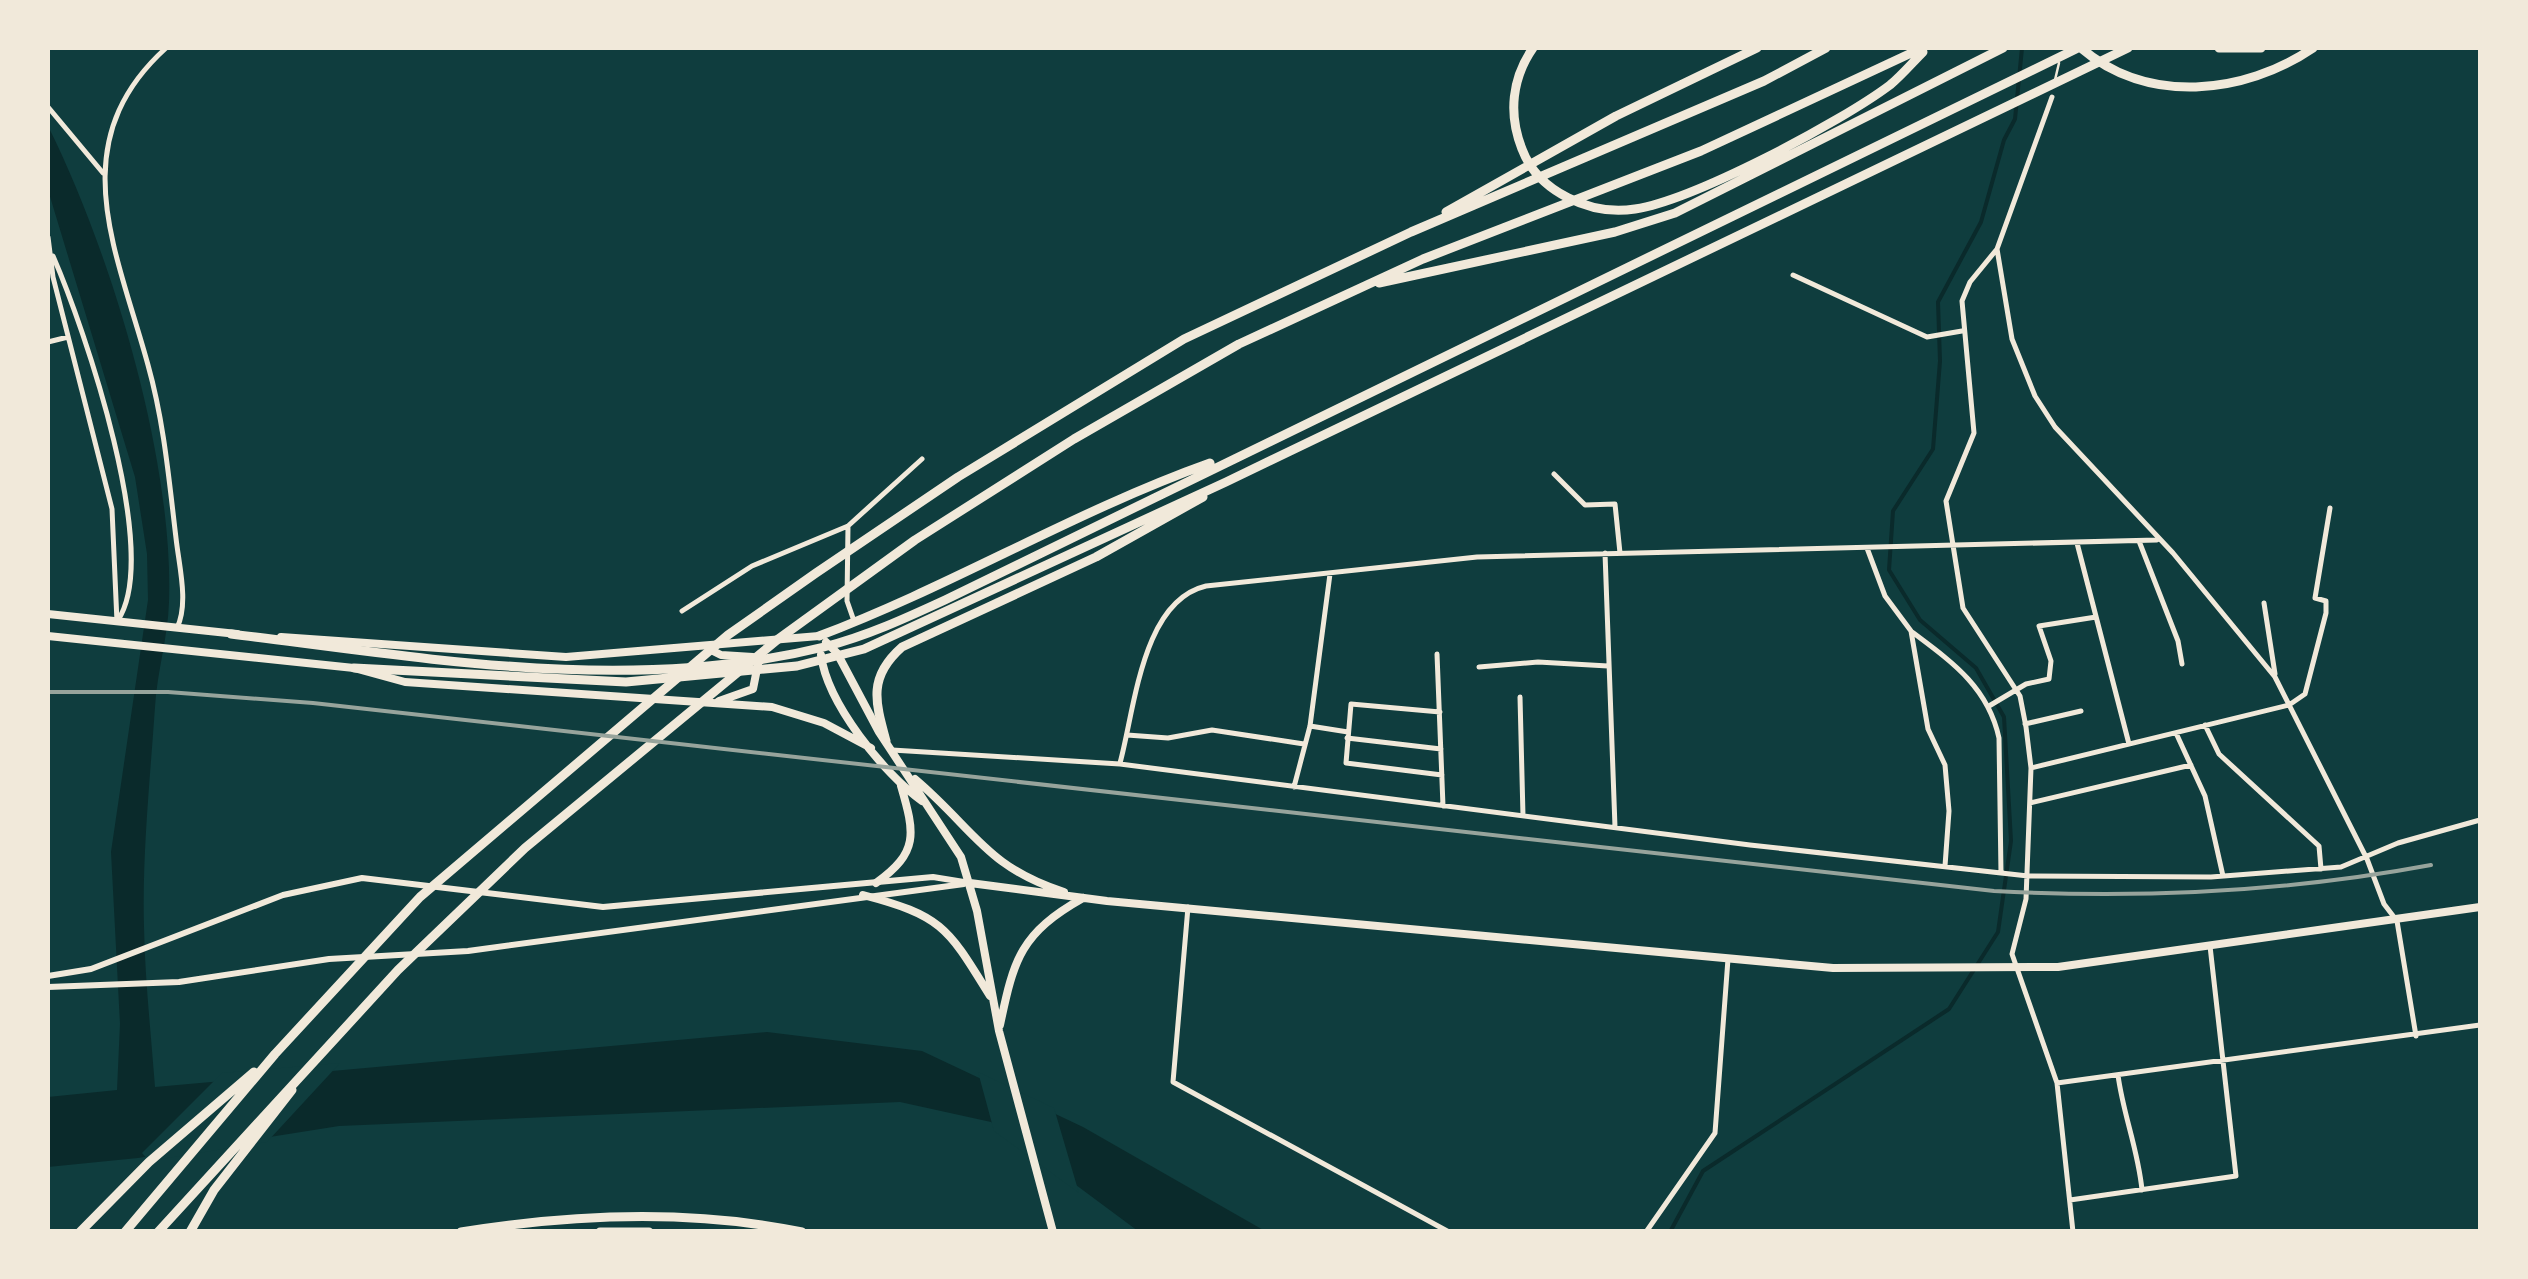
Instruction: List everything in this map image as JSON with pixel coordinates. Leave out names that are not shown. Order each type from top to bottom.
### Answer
[{"type":"highway","points":[[1533,48],[1519,68],[1513,104],[1518,139],[1527,163],[1545,183],[1591,208],[1632,210],[1668,201],[1788,145],[1890,84],[1925,48]]},
{"type":"highway","points":[[1411,232],[1616,116],[1757,48]]},
{"type":"highway","points":[[125,1232],[275,1054],[420,897],[728,635],[958,478],[1184,340],[1411,232],[1764,82],[1826,48]]},
{"type":"highway","points":[[158,1232],[334,1037],[441,927],[538,836],[777,640],[966,507],[1240,344],[1355,289],[1784,114],[1925,48]]},
{"type":"highway","points":[[1355,289],[1615,232],[1675,213],[2003,48]]},
{"type":"highway","points":[[231,634],[564,670],[710,665],[824,647],[946,600],[1245,450],[2080,48],[2128,77],[2189,87],[2256,76],[2313,48]]},
{"type":"highway","points":[[2219,48],[2262,48]]},
{"type":"highway","points":[[354,668],[626,682],[798,666],[864,649],[1158,510],[1226,482],[1901,153],[2123,50]]},
{"type":"highway","points":[[818,636],[1088,512],[1245,450]]},
{"type":"highway","points":[[889,745],[874,685],[887,660],[902,647],[1096,558],[1226,482]]},
{"type":"highway","points":[[890,606],[883,624],[893,642],[902,647]]},
{"type":"highway","points":[[190,1232],[214,1190],[334,1037]]},
{"type":"highway","points":[[80,1232],[149,1162],[275,1054]]},
{"type":"highway","points":[[462,1232],[570,1220],[685,1217],[802,1232]]},
{"type":"highway","points":[[600,1232],[649,1232]]},
{"type":"main road","points":[[48,614],[231,634],[566,657],[818,636],[837,653],[875,724],[961,857],[970,883],[998,1031],[1054,1232]]},
{"type":"main road","points":[[48,636],[354,668],[405,682],[772,707],[824,723],[871,748]]},
{"type":"main road","points":[[818,636],[824,672],[856,730],[901,786],[925,804]]},
{"type":"main road","points":[[703,646],[721,655],[752,657],[759,675],[753,689],[710,703]]},
{"type":"main road","points":[[856,730],[854,721],[860,710],[875,724]]},
{"type":"main road","points":[[909,774],[956,815],[991,857],[1026,880],[1083,898]]},
{"type":"main road","points":[[876,884],[901,865],[910,844],[913,828],[901,786]]},
{"type":"main road","points":[[970,883],[1083,898],[1833,968],[2017,970],[2397,922],[2480,907]]},
{"type":"main road","points":[[864,896],[911,908],[938,922],[954,938],[992,1003]]},
{"type":"main road","points":[[998,1031],[1010,975],[1023,946],[1047,919],[1083,898]]},
{"type":"street","points":[[166,48],[139,74],[122,105],[103,173],[114,253],[158,404],[180,584],[182,616],[176,628]]},
{"type":"street","points":[[2052,97],[1997,249],[1965,292],[1962,332],[1974,425],[1947,493],[1963,608],[2016,690],[2025,724],[2031,768],[2028,876],[2012,954],[2058,1083],[2073,1232]]},
{"type":"street","points":[[48,107],[103,173]]},
{"type":"street","points":[[48,237],[109,418],[126,504],[132,587],[116,622]]},
{"type":"street","points":[[1997,249],[2012,339],[2035,396],[2055,427],[2275,676],[2366,859],[2384,904],[2397,922],[2416,1036]]},
{"type":"street","points":[[52,252],[53,277],[112,510],[116,622]]},
{"type":"street","points":[[1793,275],[1853,299],[1927,337],[1962,332]]},
{"type":"street","points":[[48,342],[68,337]]},
{"type":"street","points":[[682,611],[752,566],[848,526],[922,460]]},
{"type":"street","points":[[1554,474],[1585,505],[1615,504],[1620,553]]},
{"type":"street","points":[[2031,768],[2289,705],[2305,694],[2326,614],[2326,600],[2314,598],[2330,508]]},
{"type":"street","points":[[848,526],[847,601],[854,622]]},
{"type":"street","points":[[1120,764],[1156,622],[1178,597],[1206,586],[1416,560],[2157,540]]},
{"type":"street","points":[[2076,542],[2129,744]]},
{"type":"street","points":[[2139,542],[2178,641],[2182,664]]},
{"type":"street","points":[[1867,548],[1886,596],[1912,632],[1970,679],[1988,706],[1999,738],[2003,873]]},
{"type":"street","points":[[1605,553],[1615,827]]},
{"type":"street","points":[[1294,787],[1310,726],[1330,573]]},
{"type":"street","points":[[2264,602],[2275,676]]},
{"type":"street","points":[[1988,706],[2016,690],[2049,679],[2051,660],[2039,626],[2096,617]]},
{"type":"street","points":[[1912,632],[1928,729],[1945,765],[1949,811],[1945,866]]},
{"type":"street","points":[[1438,654],[1443,806]]},
{"type":"street","points":[[1478,667],[1538,662],[1608,666]]},
{"type":"street","points":[[1520,697],[1523,816]]},
{"type":"street","points":[[1440,712],[1351,704],[1346,762],[1442,775]]},
{"type":"street","points":[[2025,724],[2080,711]]},
{"type":"street","points":[[1310,726],[1441,749]]},
{"type":"street","points":[[2205,726],[2220,754],[2319,846],[2320,869]]},
{"type":"street","points":[[1127,736],[1168,738],[1212,730],[1304,744]]},
{"type":"street","points":[[2176,732],[2209,810],[2223,876]]},
{"type":"street","points":[[889,745],[1120,764],[2028,876],[2223,876],[2320,869],[2366,859],[2398,843],[2480,820]]},
{"type":"street","points":[[2030,803],[2190,766]]},
{"type":"street","points":[[48,976],[91,969],[283,895],[362,878],[604,907],[933,877],[970,883]]},
{"type":"street","points":[[48,987],[178,982],[329,960],[468,951],[970,883]]},
{"type":"street","points":[[1188,907],[1173,1082],[1449,1232]]},
{"type":"street","points":[[2070,1200],[2236,1176],[2210,946]]},
{"type":"street","points":[[1646,1232],[1714,1133],[1728,959]]},
{"type":"street","points":[[2058,1083],[2480,1025]]},
{"type":"street","points":[[2118,1075],[2123,1110],[2132,1125],[2138,1149],[2142,1190]]},
{"type":"lane","points":[[2052,97],[2064,48]]},
{"type":"water","points":[[48,126],[94,234],[134,358],[150,422],[168,546],[169,602],[156,694],[144,873],[155,1087],[767,1032],[922,1051],[1083,1127],[1265,1231],[1138,1231],[991,1122],[900,1102],[339,1126],[138,1158],[48,1167],[48,1097],[117,1090],[120,1024],[111,852],[148,600],[147,554],[135,477],[48,190]]},
{"type":"pier","points":[[340,1063],[267,1142],[149,1161],[142,1153],[222,1073]]},
{"type":"pier","points":[[978,1072],[1054,1108],[1079,1193],[994,1131]]},
{"type":"waterway","points":[[1670,1232],[1703,1171],[1949,1009],[1998,932],[2011,841],[2004,717],[1976,668],[1920,620],[1889,570],[1893,511],[1933,449],[1940,361],[1938,302],[1981,222],[2004,140],[2015,119],[2022,48]]},
{"type":"railway","points":[[48,692],[168,692],[313,703],[1994,891],[2213,891],[2322,882],[2431,865]]}]
